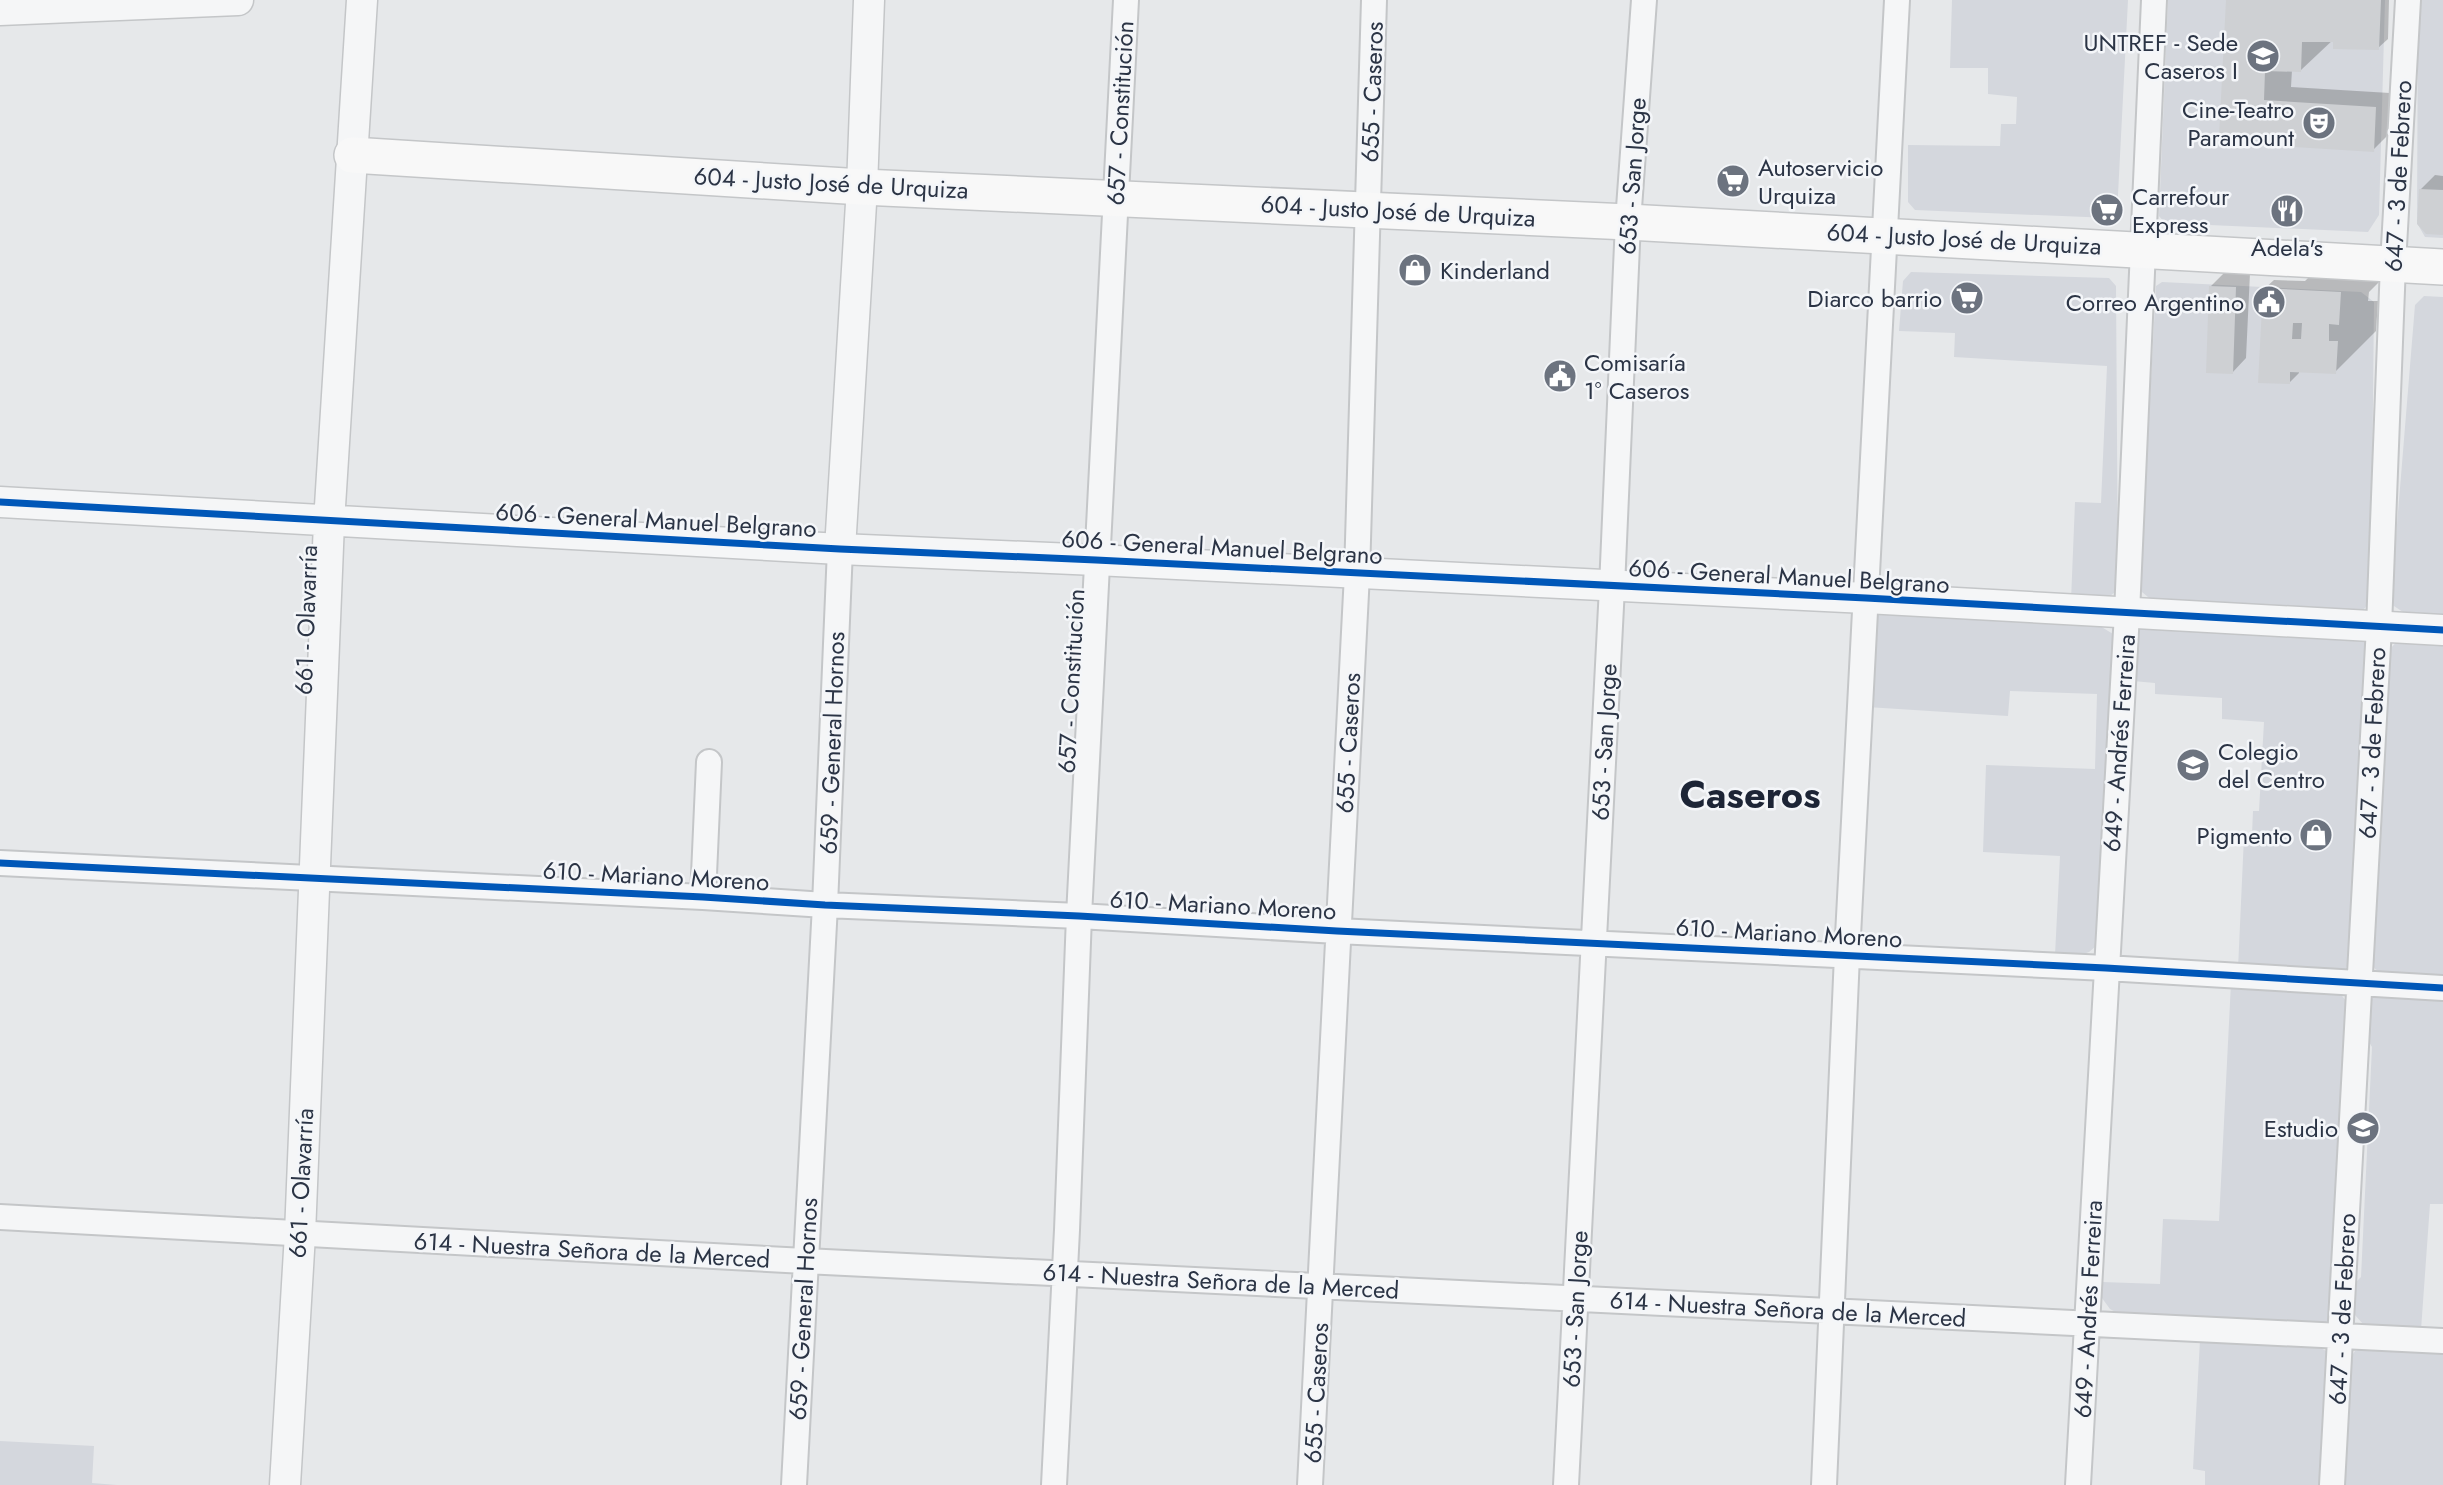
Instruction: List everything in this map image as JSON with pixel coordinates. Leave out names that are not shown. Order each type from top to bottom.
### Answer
[{"type":"main road","name":"604 - Justo José de Urquiza","points":[[352,155],[862,187],[1628,222],[2443,267]]},
{"type":"street","points":[[0,10],[238,0]]},
{"type":"street","name":"661 - Olavarría","points":[[285,1485],[300,1234],[329,522],[362,0]]},
{"type":"street","name":"659 - General Hornos","points":[[793,1485],[825,905],[840,549],[862,187],[869,0]]},
{"type":"street","name":"657 - Constitución","points":[[1054,1485],[1096,560],[1126,0]]},
{"type":"street","name":"655 - Caseros","points":[[1310,1485],[1357,574],[1374,0]]},
{"type":"street","name":"653 - San Jorge","points":[[1566,1485],[1628,222],[1644,0]]},
{"type":"street","points":[[1824,1485],[1847,955],[1897,0]]},
{"type":"street","name":"649 - Andrés Ferreira","points":[[2078,1485],[2127,612],[2154,0]]},
{"type":"street","name":"647 - 3 de Febrero","points":[[2332,1485],[2379,627],[2393,264],[2408,0]]},
{"type":"street","name":"606 - General Manuel Belgrano","points":[[0,502],[840,549],[1866,598],[2443,630]]},
{"type":"street","points":[[703,897],[709,762]]},
{"type":"street","name":"610 - Mariano Moreno","points":[[0,863],[1079,916],[1337,932],[2106,968],[2443,988]]},
{"type":"street","name":"614 - Nuestra Señora de la Merced","points":[[0,1217],[805,1261],[2443,1340]]},
{"type":"shaded area","points":[[1952,0],[2128,0],[2117,214],[2110,218],[1915,210],[1908,202],[1908,145],[2000,146],[2001,124],[2016,124],[2017,97],[1988,94],[1988,68],[1950,68]]},
{"type":"shaded area","points":[[2168,0],[2385,0],[2379,215],[2368,232],[2165,223],[2159,216]]},
{"type":"shaded area","points":[[2418,0],[2443,0],[2443,238],[2425,237],[2417,223]]},
{"type":"shaded area","points":[[1911,272],[2109,278],[2116,286],[2118,583],[2115,592],[2104,601],[2071,601],[2075,502],[2101,503],[2107,366],[1954,357],[1955,333],[1899,331],[1903,281]]},
{"type":"shaded area","points":[[2162,282],[2361,292],[2374,302],[2371,597],[2365,608],[2356,615],[2154,602],[2142,592],[2140,585],[2156,286]]},
{"type":"shaded area","points":[[2424,296],[2443,297],[2443,618],[2409,616],[2394,606],[2391,598],[2415,305]]},
{"type":"shaded area","points":[[1878,614],[2095,623],[2113,634],[2096,946],[2089,952],[2078,956],[2055,955],[2060,856],[1983,852],[1986,765],[2095,769],[2097,694],[2010,691],[2008,716],[1867,707],[1871,619]]},
{"type":"shaded area","points":[[2137,628],[2362,635],[2367,641],[2350,962],[2344,971],[2238,969],[2244,836],[2252,834],[2253,811],[2259,811],[2264,722],[2222,719],[2222,698],[2155,694],[2155,683],[2133,681]]},
{"type":"shaded area","points":[[2400,638],[2443,641],[2443,979],[2388,976],[2375,969],[2370,961],[2385,666],[2391,648]]},
{"type":"shaded area","points":[[2231,983],[2338,991],[2352,1008],[2332,1316],[2324,1324],[2119,1314],[2110,1309],[2102,1298],[2102,1282],[2160,1284],[2163,1219],[2219,1221]]},
{"type":"shaded area","points":[[2378,993],[2443,995],[2443,1204],[2430,1204],[2421,1330],[2377,1328],[2363,1324],[2355,1315],[2352,1305],[2352,1286],[2361,1277],[2372,1047],[2366,1037],[2369,1001]]},
{"type":"shaded area","points":[[2200,1340],[2315,1345],[2328,1352],[2325,1485],[2205,1485],[2205,1471],[2193,1469]]},
{"type":"shaded area","points":[[2366,1348],[2443,1352],[2443,1485],[2345,1485],[2349,1396],[2347,1363],[2355,1351]]},
{"type":"shaded area","points":[[0,1441],[94,1446],[92,1483],[117,1485],[0,1485]]},
{"type":"building","points":[[2226,0],[2381,0],[2379,50],[2333,49],[2333,42],[2302,42],[2301,72],[2265,71],[2264,100],[2376,107],[2374,152],[2262,145],[2262,139],[2219,137]]},
{"type":"building","points":[[2419,189],[2443,190],[2443,235],[2426,234],[2417,224]]},
{"type":"building","points":[[2209,286],[2236,287],[2233,374],[2206,373]]},
{"type":"building","points":[[2263,288],[2341,292],[2339,325],[2329,324],[2329,341],[2338,341],[2336,374],[2290,372],[2290,384],[2258,383]],"holes":[[[2293,323],[2302,323],[2301,339],[2292,339]]]},
{"type":"cycle path","points":[[0,502],[840,549],[1866,598],[2443,630]]},
{"type":"cycle path","points":[[0,863],[2106,968],[2443,988]]},
{"type":"place","name":"UNTREF - Sede Caseros I","points":[[2263,56]]},
{"type":"place","name":"Cine-Teatro Paramount","points":[[2319,123]]},
{"type":"place","name":"Autoservicio Urquiza","points":[[1733,181]]},
{"type":"place","name":"Carrefour Express","points":[[2107,210]]},
{"type":"place","name":"Adela's","points":[[2287,211]]},
{"type":"place","name":"Kinderland","points":[[1415,270]]},
{"type":"place","name":"Diarco barrio","points":[[1967,298]]},
{"type":"place","name":"Correo Argentino","points":[[2269,302]]},
{"type":"place","name":"Comisaría 1° Caseros","points":[[1560,376]]},
{"type":"place","name":"Colegio del Centro","points":[[2193,765]]},
{"type":"place","name":"Pigmento","points":[[2316,835]]},
{"type":"place","name":"Estudio","points":[[2363,1128]]},
{"type":"district","name":"Caseros","points":[[1750,794]]}]
